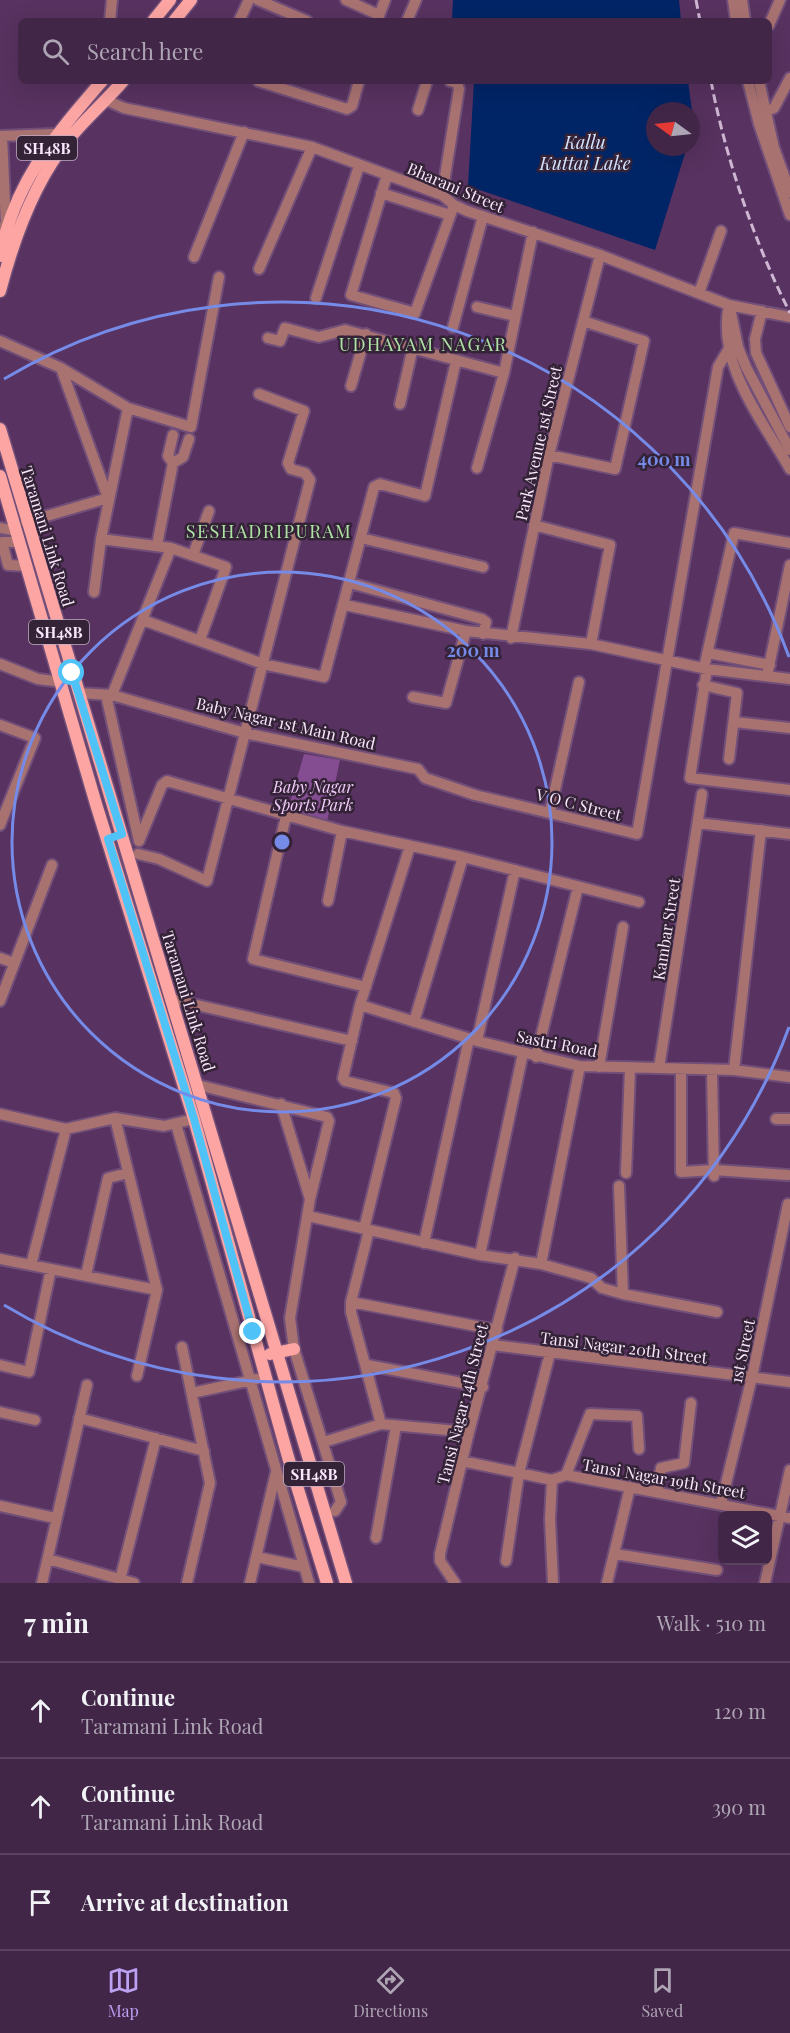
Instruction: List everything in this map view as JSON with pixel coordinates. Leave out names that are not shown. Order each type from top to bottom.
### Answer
[{"type":"main road","points":[[155,18],[170,0]]},
{"type":"main road","points":[[176,18],[191,0]]},
{"type":"main road","name":"SH48B","points":[[0,256],[3,227],[32,171],[56,134],[99,84]]},
{"type":"main road","name":"SH48B","points":[[0,291],[21,225],[44,179],[68,140],[120,84]]},
{"type":"main road","name":"Taramani Link Road","points":[[0,429],[3,456],[27,566],[194,1119],[266,1378],[283,1426],[327,1583]]},
{"type":"main road","name":"Taramani Link Road","points":[[0,476],[78,693],[122,834],[133,857],[171,999],[346,1583]]},
{"type":"main road","points":[[108,839],[122,834]]},
{"type":"main road","points":[[260,1357],[294,1349]]},
{"type":"main road","points":[[287,1390],[282,1405],[283,1426],[335,1583]]},
{"type":"street","points":[[110,18],[112,0]]},
{"type":"street","points":[[240,18],[249,0]]},
{"type":"street","points":[[258,0],[300,18]]},
{"type":"street","points":[[346,0],[378,18],[385,0]]},
{"type":"street","points":[[408,18],[416,0]]},
{"type":"street","points":[[733,0],[736,18]]},
{"type":"street","points":[[742,0],[745,18]]},
{"type":"street","points":[[772,18],[780,0]]},
{"type":"street","points":[[765,112],[774,108],[790,78]]},
{"type":"street","points":[[268,84],[347,109],[352,106],[358,84]]},
{"type":"street","points":[[418,110],[426,84]]},
{"type":"street","points":[[442,195],[459,89],[457,84]]},
{"type":"street","points":[[749,84],[759,124],[790,215]]},
{"type":"street","points":[[760,84],[765,112],[789,184]]},
{"type":"street","name":"Bharani Street","points":[[106,100],[124,108],[312,147],[442,195],[452,210],[483,216],[533,232],[729,304],[790,317]]},
{"type":"street","points":[[194,257],[244,132]]},
{"type":"street","points":[[3,227],[1,136],[56,134]]},
{"type":"street","points":[[259,269],[312,147]]},
{"type":"street","points":[[316,298],[359,166]]},
{"type":"street","points":[[381,193],[452,210],[415,313],[351,295],[350,291],[381,193],[387,175]]},
{"type":"street","points":[[453,327],[483,216]]},
{"type":"street","points":[[699,293],[721,231]]},
{"type":"street","points":[[477,468],[504,373],[533,232]]},
{"type":"street","name":"Park Avenue 1st Street","points":[[511,638],[549,455],[600,255]]},
{"type":"street","points":[[0,341],[61,368],[128,408],[191,427],[219,277]]},
{"type":"street","points":[[729,304],[724,324],[728,350],[735,371],[790,470]]},
{"type":"street","points":[[729,304],[738,347],[746,367],[790,450]]},
{"type":"street","points":[[477,307],[516,316]]},
{"type":"street","points":[[762,311],[754,339],[756,353],[790,427]]},
{"type":"street","points":[[549,455],[615,469],[644,341],[583,321]]},
{"type":"street","points":[[268,338],[280,341],[285,328],[319,337],[345,330],[504,373]]},
{"type":"street","points":[[351,386],[366,334]]},
{"type":"street","points":[[399,404],[413,347]]},
{"type":"street","points":[[669,661],[718,367],[728,350]]},
{"type":"street","points":[[143,620],[263,664],[324,677],[345,605],[374,488],[380,484],[425,496],[456,361]]},
{"type":"street","points":[[61,368],[108,498]]},
{"type":"street","points":[[259,394],[304,411],[288,463],[291,469],[305,473],[310,480],[229,797],[207,881],[159,859],[133,857],[165,782],[229,797],[342,831],[463,857],[639,902]]},
{"type":"street","points":[[94,592],[108,498],[128,408]]},
{"type":"street","points":[[157,545],[173,463],[168,456],[173,435]]},
{"type":"street","points":[[173,463],[183,457],[189,439]]},
{"type":"street","points":[[27,566],[7,564],[1,539],[108,498]]},
{"type":"street","points":[[193,555],[209,511]]},
{"type":"street","points":[[534,525],[610,545],[591,644]]},
{"type":"street","points":[[0,528],[21,532]]},
{"type":"street","points":[[790,543],[734,533],[708,653],[690,778],[790,790]]},
{"type":"street","points":[[361,538],[483,567]]},
{"type":"street","points":[[101,539],[171,548],[226,567],[200,640]]},
{"type":"street","points":[[139,842],[109,695],[143,620],[171,548]]},
{"type":"street","points":[[769,671],[790,565]]},
{"type":"street","points":[[350,583],[483,619],[486,622],[483,634]]},
{"type":"street","points":[[345,605],[466,632],[591,644],[706,668],[769,671]]},
{"type":"street","points":[[413,697],[446,703],[466,632]]},
{"type":"street","points":[[708,653],[790,679]]},
{"type":"street","name":"V O C Street","points":[[418,769],[425,777],[475,795],[637,834],[669,661]]},
{"type":"street","points":[[0,664],[38,679],[62,682]]},
{"type":"street","points":[[550,812],[579,682]]},
{"type":"street","points":[[703,685],[736,691],[729,759]]},
{"type":"street","name":"Baby Nagar 1st Main Road","points":[[78,693],[109,695],[245,733],[418,769]]},
{"type":"street","points":[[734,722],[790,728]]},
{"type":"street","points":[[0,725],[35,738],[1,818]]},
{"type":"street","name":"Kambar Street","points":[[659,1068],[702,794]]},
{"type":"street","points":[[286,816],[253,959],[366,987]]},
{"type":"street","points":[[698,823],[790,834]]},
{"type":"street","points":[[734,1070],[761,830]]},
{"type":"street","points":[[328,901],[342,831]]},
{"type":"street","points":[[381,1424],[351,1312],[351,1302],[396,1098],[392,1092],[344,1080],[360,1005],[410,846]]},
{"type":"street","points":[[414,1022],[463,857]]},
{"type":"street","points":[[0,1001],[52,865]]},
{"type":"street","points":[[424,1243],[515,870]]},
{"type":"street","points":[[536,1057],[578,887]]},
{"type":"street","points":[[598,1067],[623,927]]},
{"type":"street","points":[[0,958],[14,963]]},
{"type":"street","points":[[171,999],[352,1041]]},
{"type":"street","name":"Sastri Road","points":[[360,1005],[473,1040],[580,1066],[712,1072],[734,1070],[790,1077]]},
{"type":"street","points":[[480,1255],[523,1053]]},
{"type":"street","points":[[541,1264],[580,1066]]},
{"type":"street","points":[[626,1173],[630,1069]]},
{"type":"street","points":[[681,1070],[681,1172],[788,1175]]},
{"type":"street","points":[[712,1072],[714,1174]]},
{"type":"street","points":[[198,1085],[281,1104],[328,1118],[310,1200],[290,1318],[294,1349],[341,1502],[335,1511]]},
{"type":"street","points":[[281,1104],[310,1200]]},
{"type":"street","points":[[0,1114],[66,1129],[115,1118],[164,1126],[194,1119]]},
{"type":"street","points":[[115,1118],[157,1290],[137,1376]]},
{"type":"street","points":[[776,1119],[790,1119]]},
{"type":"street","points":[[176,1124],[309,1583]]},
{"type":"street","points":[[31,1265],[66,1129]]},
{"type":"street","points":[[86,1275],[108,1178],[128,1173]]},
{"type":"street","points":[[620,1186],[623,1294]]},
{"type":"street","name":"1st Street","points":[[721,1504],[752,1377],[788,1204]]},
{"type":"street","points":[[308,1216],[480,1255],[515,1258],[541,1264],[591,1278],[602,1288],[623,1294],[717,1312]]},
{"type":"street","name":"Tansi Nagar 14th Street","points":[[455,1583],[440,1557],[469,1432],[483,1387],[515,1258]]},
{"type":"street","points":[[0,1259],[157,1290]]},
{"type":"street","points":[[0,1365],[29,1372],[51,1269]]},
{"type":"street","points":[[351,1302],[497,1330]]},
{"type":"street","name":"Tansi Nagar 20th Street","points":[[493,1345],[790,1382]]},
{"type":"street","points":[[182,1347],[210,1486],[187,1583]]},
{"type":"street","points":[[506,1561],[519,1473],[550,1353]]},
{"type":"street","points":[[367,1365],[483,1387]]},
{"type":"street","points":[[192,1393],[266,1378]]},
{"type":"street","points":[[42,1583],[87,1385]]},
{"type":"street","points":[[657,1492],[661,1468],[684,1463],[691,1403]]},
{"type":"street","points":[[0,1412],[35,1420]]},
{"type":"street","points":[[566,1475],[590,1414],[638,1416],[639,1449]]},
{"type":"street","points":[[79,1418],[204,1450]]},
{"type":"street","points":[[324,1443],[381,1424],[469,1432]]},
{"type":"street","points":[[266,1434],[283,1426]]},
{"type":"street","points":[[376,1538],[396,1426]]},
{"type":"street","points":[[120,1580],[156,1438]]},
{"type":"street","points":[[462,1461],[552,1480],[550,1519],[553,1583]]},
{"type":"street","points":[[250,1583],[277,1469]]},
{"type":"street","points":[[765,1583],[778,1515],[790,1470]]},
{"type":"street","name":"Tansi Nagar 19th Street","points":[[552,1480],[566,1475],[790,1518]]},
{"type":"street","points":[[608,1583],[630,1488]]},
{"type":"street","points":[[0,1506],[55,1518]]},
{"type":"street","points":[[615,1554],[717,1570]]},
{"type":"street","points":[[257,1557],[304,1567]]},
{"type":"street","points":[[48,1559],[134,1583]]},
{"type":"green space","name":"Baby Nagar Sports Park","points":[[304,754],[340,760],[327,821],[288,810]]},
{"type":"water","points":[[453,0],[679,0],[681,18],[452,18]]},
{"type":"water","name":"Kallu Kuttai Lake","points":[[474,84],[688,84],[691,102],[646,102],[646,156],[684,156],[655,250],[468,186]]},
{"type":"railway","points":[[696,0],[699,18]]},
{"type":"railway","points":[[712,84],[717,111],[743,200],[753,229],[790,313]]},
{"type":"district","name":"UDHAYAM NAGAR","points":[[423,344]]},
{"type":"district","name":"SESHADRIPURAM","points":[[269,531]]},
{"type":"route","points":[[72,673],[122,834],[108,839],[194,1119],[253,1332]]}]
